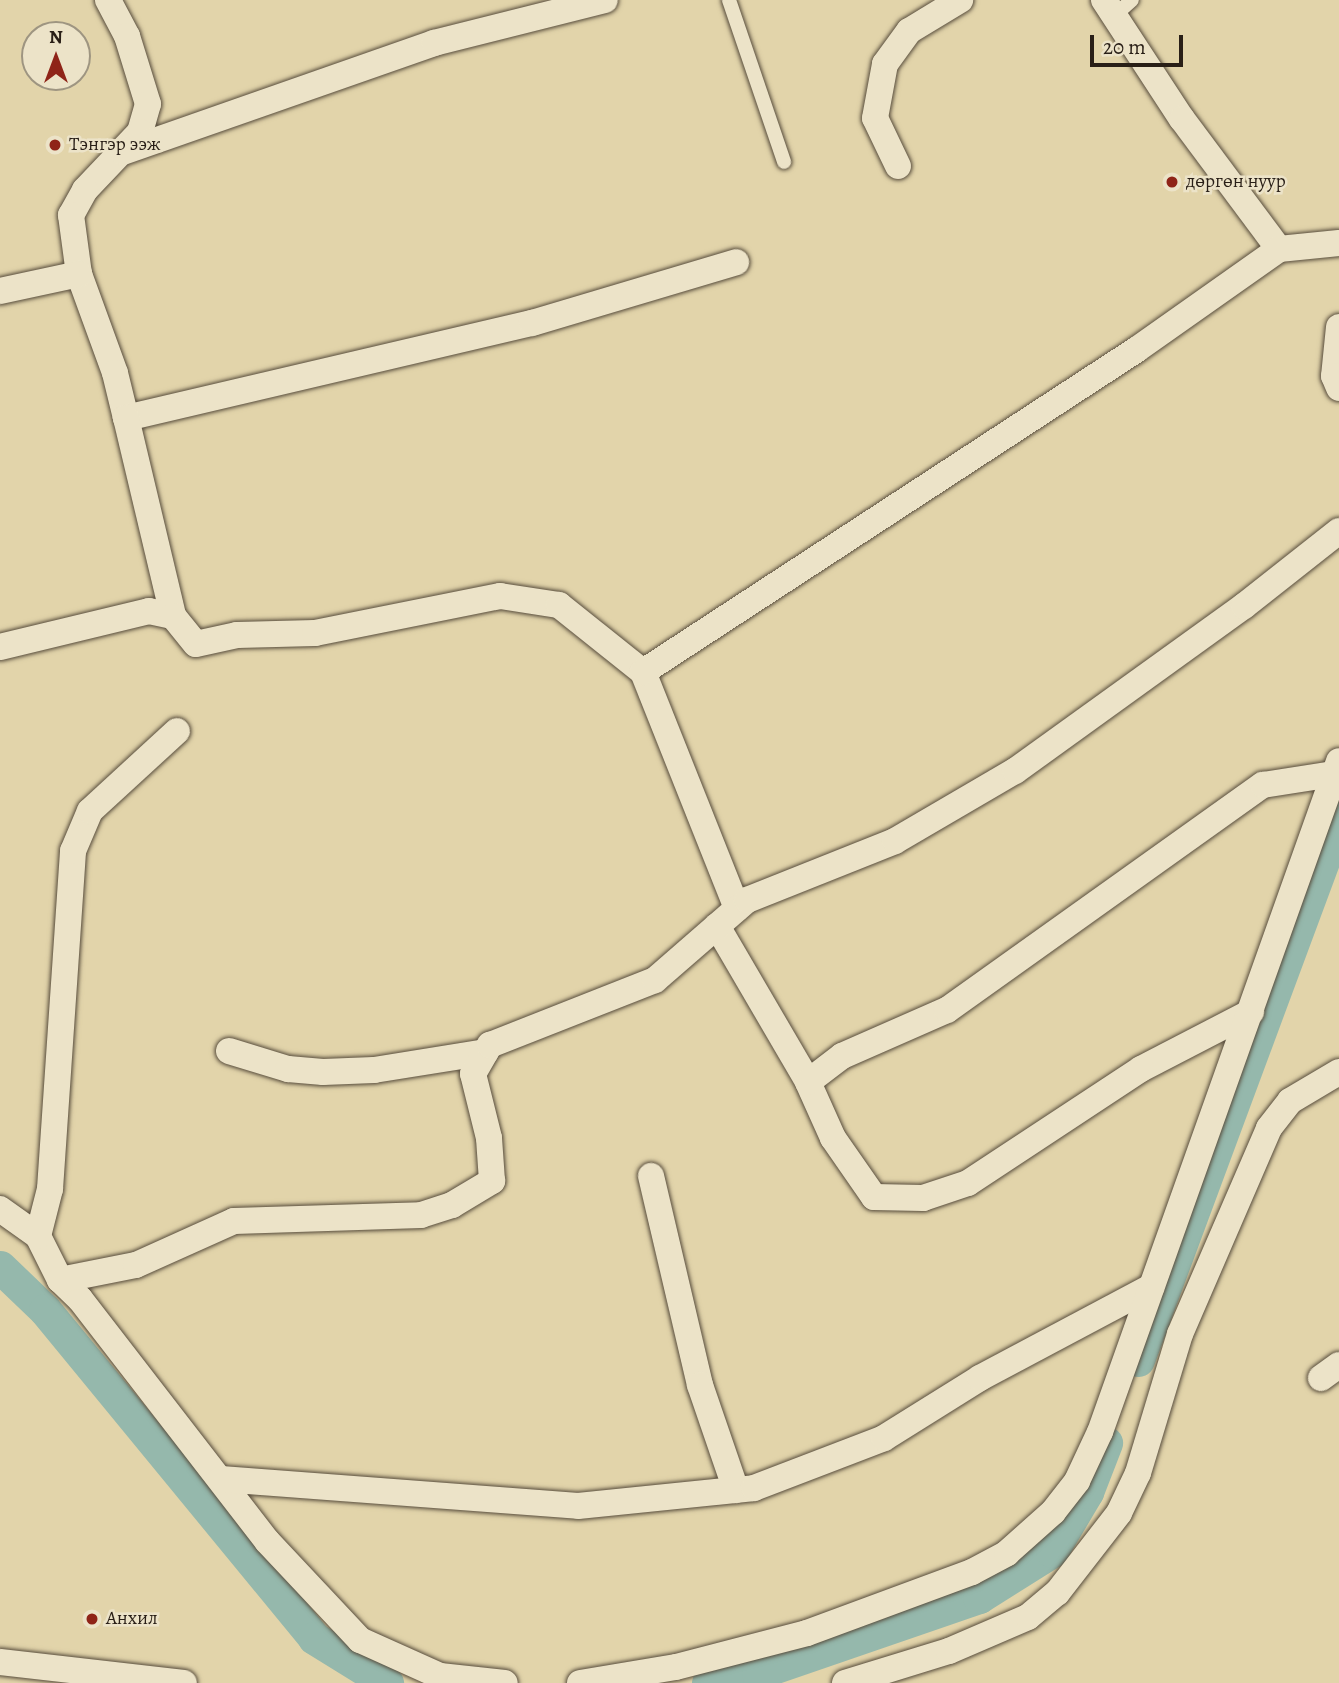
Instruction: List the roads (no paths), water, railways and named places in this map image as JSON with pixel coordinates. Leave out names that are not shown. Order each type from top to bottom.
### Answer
[{"type":"street","points":[[108,0],[127,36],[148,104],[141,132],[85,190],[71,215],[79,274],[116,373],[173,616],[195,644],[237,635],[315,633],[500,596],[559,605],[643,672],[737,908]]},
{"type":"street","points":[[118,153],[434,43],[605,0]]},
{"type":"street","points":[[898,166],[875,118],[885,64],[909,31],[960,0]]},
{"type":"street","points":[[1117,5],[1182,119],[1279,249]]},
{"type":"street","points":[[643,672],[1136,350],[1279,249],[1339,243]]},
{"type":"street","points":[[125,418],[532,323],[736,262]]},
{"type":"street","points":[[0,291],[79,274]]},
{"type":"street","points":[[1339,327],[1334,376],[1339,388]]},
{"type":"street","points":[[60,1280],[136,1265],[233,1221],[421,1214],[452,1205],[492,1181],[489,1138],[473,1074],[490,1045],[655,980],[737,908],[895,841],[1015,771],[1244,606],[1339,531]]},
{"type":"street","points":[[0,647],[149,611],[173,616]]},
{"type":"street","points":[[38,1236],[51,1176],[73,851],[90,811],[177,731]]},
{"type":"street","points":[[580,1683],[676,1667],[807,1633],[972,1572],[1007,1553],[1053,1512],[1077,1481],[1100,1432],[1336,768]]},
{"type":"street","points":[[808,1082],[842,1056],[947,1010],[1263,785],[1336,768]]},
{"type":"street","points":[[717,926],[808,1082],[834,1138],[874,1197],[923,1198],[968,1183],[1141,1069],[1251,1012]]},
{"type":"street","points":[[229,1051],[288,1069],[323,1072],[374,1070],[486,1052]]},
{"type":"street","points":[[845,1683],[960,1646],[1028,1617],[1058,1593],[1119,1513],[1138,1473],[1181,1334],[1269,1128],[1290,1101],[1339,1072]]},
{"type":"street","points":[[650,1176],[700,1385],[736,1490]]},
{"type":"street","points":[[0,1209],[38,1236],[60,1280],[80,1298],[267,1541],[360,1640],[440,1676],[505,1683]]},
{"type":"street","points":[[221,1479],[578,1506],[736,1490],[791,1476],[884,1438],[980,1378],[1151,1287]]},
{"type":"street","points":[[0,1662],[184,1683]]},
{"type":"lane","points":[[729,0],[784,162]]},
{"type":"waterway","points":[[1138,1360],[1339,818]]},
{"type":"waterway","points":[[0,1267],[45,1310],[314,1638],[387,1683]]},
{"type":"waterway","points":[[708,1683],[758,1673],[979,1597],[1052,1551],[1087,1492],[1106,1443]]},
{"type":"place","name":"Тэнгэр ээж","points":[[55,145]]},
{"type":"place","name":"дөргөн нуур","points":[[1172,182]]},
{"type":"place","name":"Анхил","points":[[92,1619]]}]
